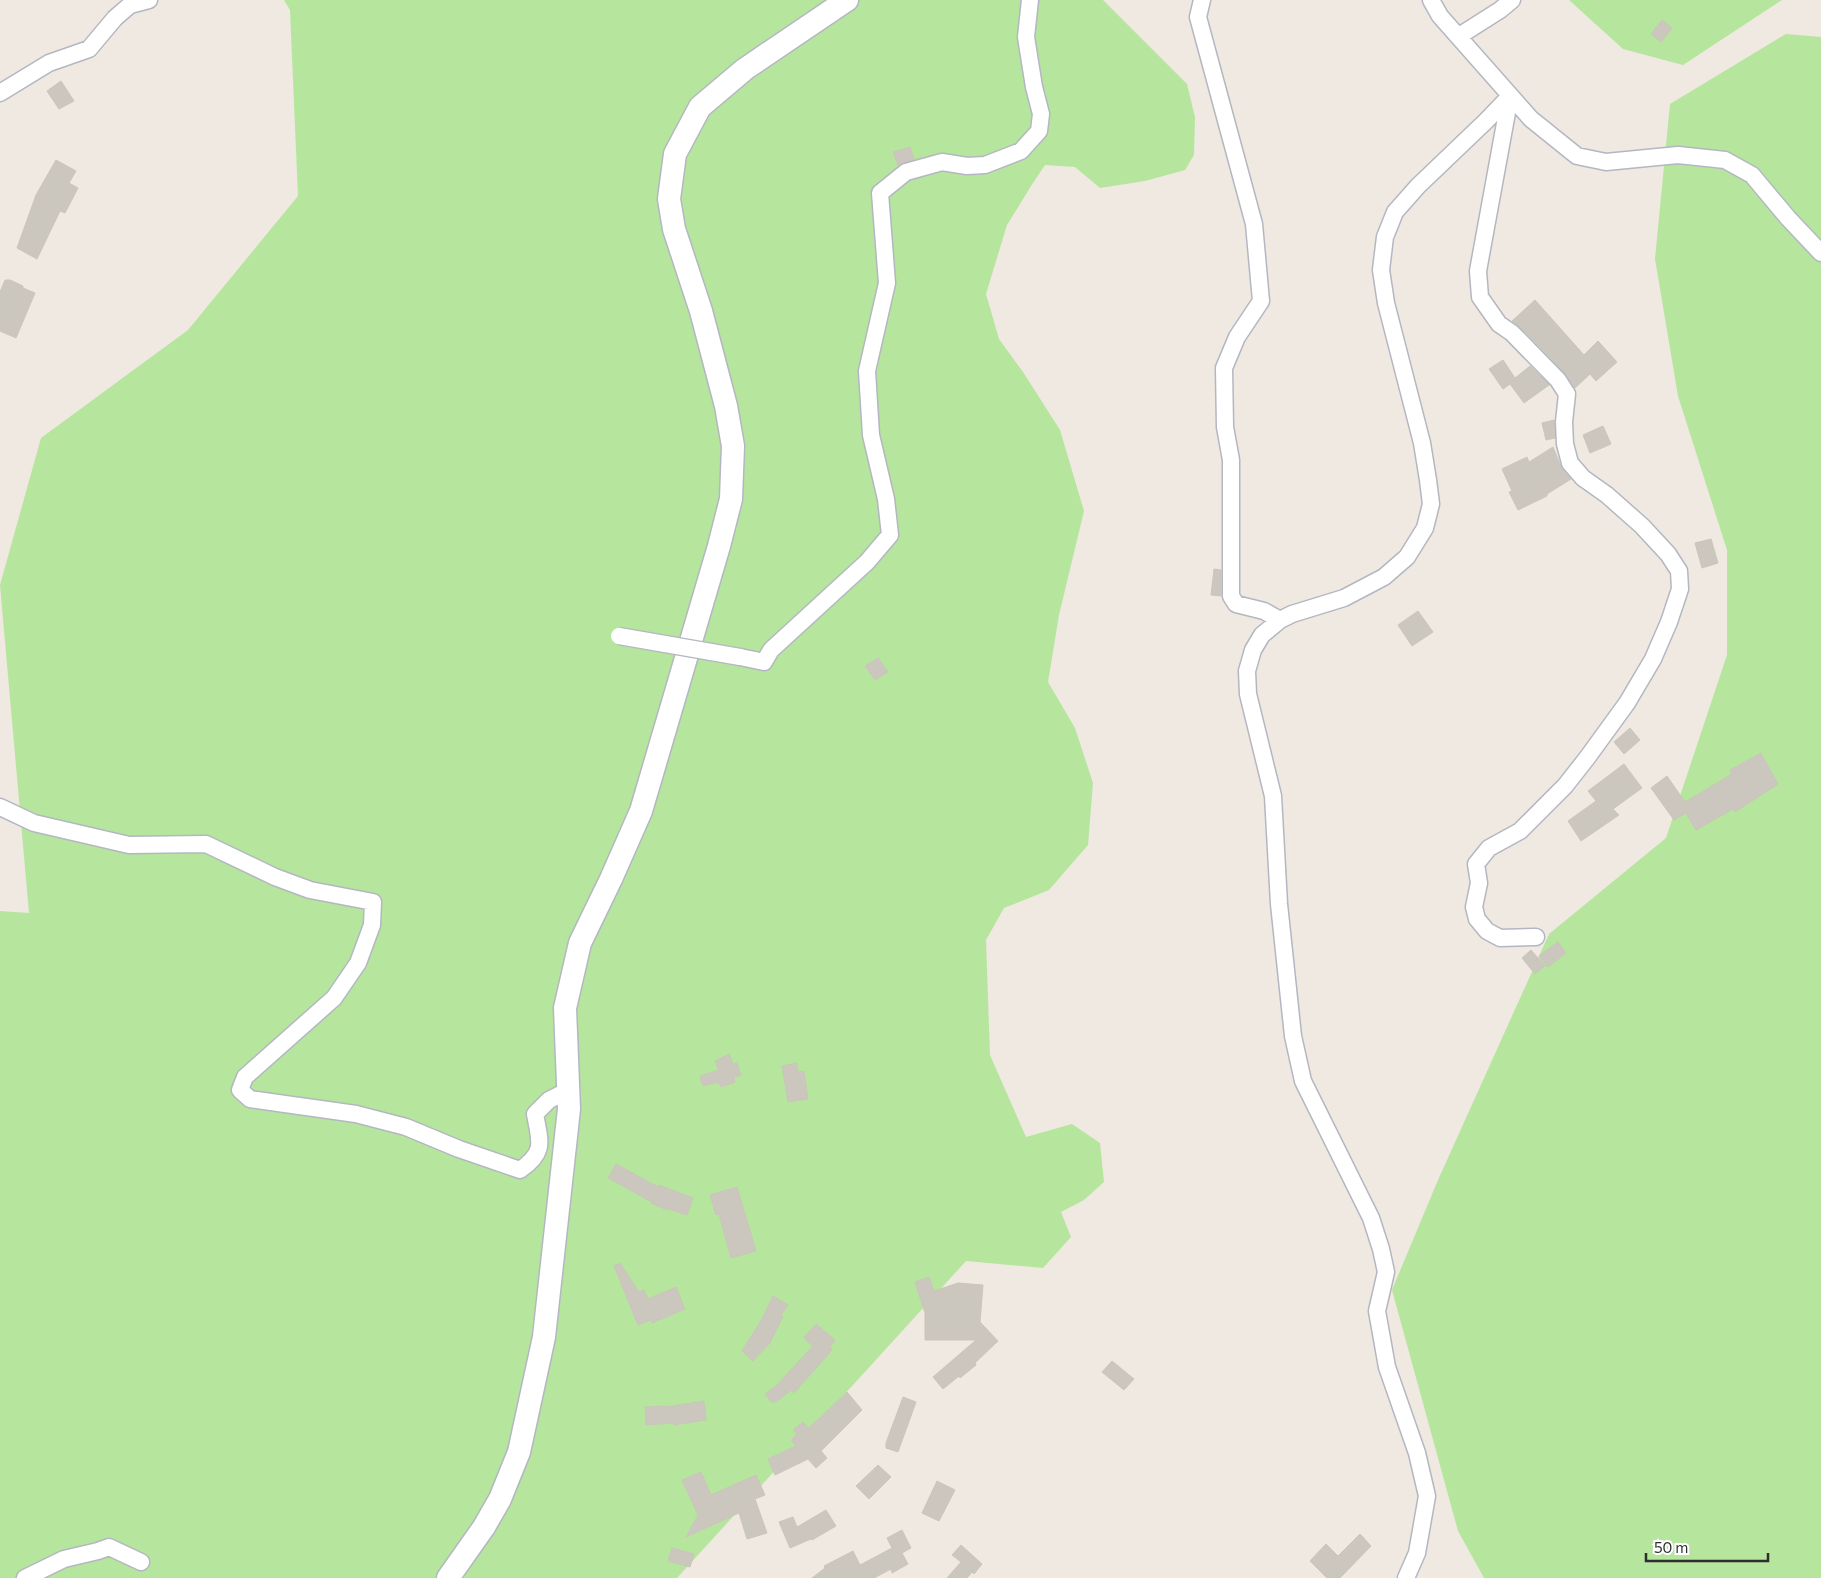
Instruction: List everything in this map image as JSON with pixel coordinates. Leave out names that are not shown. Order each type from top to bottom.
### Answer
[{"type":"street","points":[[0,93],[49,63],[89,49],[115,18],[130,5],[149,0]]},
{"type":"street","points":[[448,1578],[484,1527],[500,1499],[519,1452],[544,1337],[569,1108],[565,1008],[580,943],[641,811],[714,565],[731,499],[733,446],[726,406],[701,311],[674,229],[669,199],[675,154],[700,107],[745,69],[847,0]]},
{"type":"street","points":[[619,636],[764,662],[771,650],[867,562],[890,535],[886,499],[871,435],[867,371],[887,283],[880,193],[906,172],[942,162],[967,166],[985,165],[1021,151],[1039,131],[1041,114],[1034,87],[1026,37],[1030,0]]},
{"type":"street","points":[[1202,0],[1198,17],[1254,224],[1261,301],[1238,337],[1224,368],[1224,427],[1231,460],[1231,596],[1236,604],[1264,611],[1280,620]]},
{"type":"street","points":[[1431,0],[1440,16],[1531,119],[1576,156],[1606,162],[1678,155],[1725,160],[1752,175],[1788,218],[1821,253]]},
{"type":"street","points":[[1459,36],[1500,10],[1512,0]]},
{"type":"street","points":[[1406,1578],[1417,1553],[1427,1496],[1417,1453],[1387,1367],[1377,1311],[1386,1272],[1381,1249],[1371,1218],[1303,1082],[1293,1036],[1279,904],[1274,796],[1248,694],[1247,671],[1253,650],[1262,635],[1280,620],[1292,614],[1344,598],[1384,577],[1407,557],[1425,528],[1431,504],[1428,480],[1422,443],[1386,303],[1381,270],[1384,237],[1395,212],[1418,186],[1510,96]]},
{"type":"street","points":[[1510,96],[1478,271],[1480,297],[1499,324],[1512,333],[1558,380],[1567,394],[1564,422],[1565,444],[1570,463],[1583,478],[1607,495],[1642,526],[1668,554],[1679,572],[1680,589],[1669,622],[1653,659],[1626,702],[1586,758],[1565,786],[1520,831],[1489,848],[1476,864],[1479,883],[1474,907],[1477,919],[1487,931],[1500,938],[1536,937]]},
{"type":"street","points":[[0,807],[34,822],[129,844],[206,844],[275,878],[310,890],[373,902],[372,924],[358,963],[334,998],[245,1077],[240,1090],[250,1099],[356,1114],[406,1127],[520,1170],[532,1162],[540,1146],[536,1114],[549,1100],[567,1091]]},
{"type":"street","points":[[25,1578],[64,1559],[109,1547],[141,1562]]},
{"type":"green space","points":[[284,0],[1103,0],[1187,84],[1195,117],[1194,155],[1185,170],[1145,181],[1100,188],[1075,167],[1045,165],[1007,225],[986,294],[999,339],[1023,372],[1060,430],[1084,511],[1059,615],[1048,682],[1075,728],[1093,783],[1088,845],[1049,890],[1004,908],[986,940],[990,1055],[1026,1137],[1072,1124],[1100,1143],[1104,1182],[1084,1200],[1061,1212],[1071,1237],[1043,1268],[966,1261],[677,1578],[0,1578],[0,911],[29,913],[0,585],[41,438],[188,330],[298,196],[290,10]]},
{"type":"green space","points":[[1569,0],[1782,0],[1683,65],[1623,49]]},
{"type":"green space","points":[[1786,34],[1821,37],[1821,1578],[1484,1578],[1458,1531],[1392,1290],[1438,1180],[1549,934],[1666,838],[1727,655],[1727,550],[1678,396],[1655,259],[1670,104]]},
{"type":"building","points":[[1662,20],[1672,28],[1661,42],[1651,34]]},
{"type":"building","points":[[61,81],[74,101],[59,109],[47,91]]},
{"type":"building","points":[[910,147],[914,159],[898,165],[893,152]]},
{"type":"building","points":[[56,160],[76,171],[69,183],[78,188],[65,213],[60,211],[37,259],[17,248],[36,195]]},
{"type":"building","points":[[5,280],[10,280],[35,293],[16,338],[0,331],[0,292]]},
{"type":"building","points":[[1535,300],[1584,355],[1598,341],[1617,362],[1596,381],[1590,374],[1575,388],[1565,373],[1512,321]]},
{"type":"building","points":[[1503,360],[1515,378],[1530,366],[1549,385],[1524,403],[1510,384],[1503,389],[1489,369]]},
{"type":"building","points":[[1554,420],[1555,438],[1546,440],[1542,423]]},
{"type":"building","points":[[1603,426],[1611,444],[1590,453],[1583,435]]},
{"type":"building","points":[[1553,447],[1562,469],[1571,479],[1547,494],[1547,496],[1518,510],[1509,492],[1512,491],[1502,469],[1527,457],[1529,462]]},
{"type":"building","points":[[1711,539],[1718,563],[1702,568],[1695,543]]},
{"type":"building","points":[[1214,569],[1221,570],[1221,596],[1211,595]]},
{"type":"building","points":[[1418,611],[1433,632],[1412,646],[1398,625]]},
{"type":"building","points":[[878,658],[888,672],[875,680],[865,666]]},
{"type":"building","points":[[1630,728],[1640,740],[1624,754],[1614,742]]},
{"type":"building","points":[[1761,753],[1778,784],[1735,812],[1733,809],[1696,830],[1686,813],[1674,820],[1651,788],[1667,776],[1685,802],[1732,774],[1730,770]]},
{"type":"building","points":[[1624,764],[1642,788],[1613,809],[1619,815],[1581,841],[1568,821],[1596,801],[1588,791]]},
{"type":"building","points":[[1558,942],[1566,953],[1548,967],[1539,956]]},
{"type":"building","points":[[1531,950],[1545,966],[1535,974],[1522,958]]},
{"type":"building","points":[[729,1054],[733,1064],[737,1063],[741,1075],[734,1077],[735,1082],[721,1087],[719,1082],[703,1086],[700,1076],[719,1070],[715,1061]]},
{"type":"building","points":[[797,1063],[798,1072],[804,1071],[808,1099],[788,1102],[782,1066]]},
{"type":"building","points":[[616,1164],[658,1187],[659,1185],[693,1198],[687,1215],[667,1210],[651,1203],[608,1178]]},
{"type":"building","points":[[737,1187],[756,1251],[731,1258],[719,1214],[716,1215],[710,1195]]},
{"type":"building","points":[[620,1263],[639,1292],[644,1290],[648,1299],[676,1287],[685,1309],[652,1323],[651,1320],[638,1325],[614,1266]]},
{"type":"building","points":[[929,1277],[934,1291],[958,1283],[983,1285],[980,1322],[998,1341],[975,1363],[976,1365],[943,1389],[933,1377],[976,1340],[925,1340],[925,1313],[915,1282]]},
{"type":"building","points":[[773,1296],[788,1305],[781,1315],[783,1316],[770,1343],[753,1361],[742,1351],[762,1319]]},
{"type":"building","points":[[816,1324],[835,1340],[830,1347],[832,1350],[794,1393],[791,1390],[776,1402],[771,1402],[765,1394],[777,1385],[813,1346],[804,1338]]},
{"type":"building","points":[[1112,1361],[1134,1379],[1124,1390],[1102,1372]]},
{"type":"building","points":[[847,1392],[862,1410],[821,1451],[827,1458],[816,1468],[808,1459],[775,1475],[768,1459],[796,1446],[791,1440],[797,1434],[793,1430],[803,1422],[809,1428]]},
{"type":"building","points":[[903,1397],[916,1402],[898,1452],[886,1448],[886,1443]]},
{"type":"building","points":[[704,1401],[706,1420],[674,1425],[674,1423],[646,1425],[645,1407],[667,1407]]},
{"type":"building","points":[[878,1465],[891,1477],[869,1499],[856,1486]]},
{"type":"building","points":[[701,1472],[711,1495],[756,1475],[765,1495],[755,1499],[767,1533],[747,1539],[739,1513],[686,1537],[698,1515],[682,1480]]},
{"type":"building","points":[[937,1481],[955,1490],[939,1521],[922,1513]]},
{"type":"building","points":[[826,1510],[836,1526],[812,1540],[790,1548],[779,1522],[793,1517],[797,1527]]},
{"type":"building","points":[[902,1530],[911,1548],[902,1553],[908,1564],[892,1573],[891,1569],[874,1578],[812,1578],[825,1568],[824,1566],[853,1551],[860,1565],[892,1548],[887,1538]]},
{"type":"building","points":[[1360,1534],[1371,1546],[1340,1578],[1327,1578],[1310,1561],[1326,1544],[1338,1556]]},
{"type":"building","points":[[961,1545],[982,1564],[974,1574],[972,1572],[967,1578],[947,1578],[961,1562],[952,1555]]},
{"type":"building","points":[[672,1548],[694,1554],[690,1567],[668,1561]]}]
